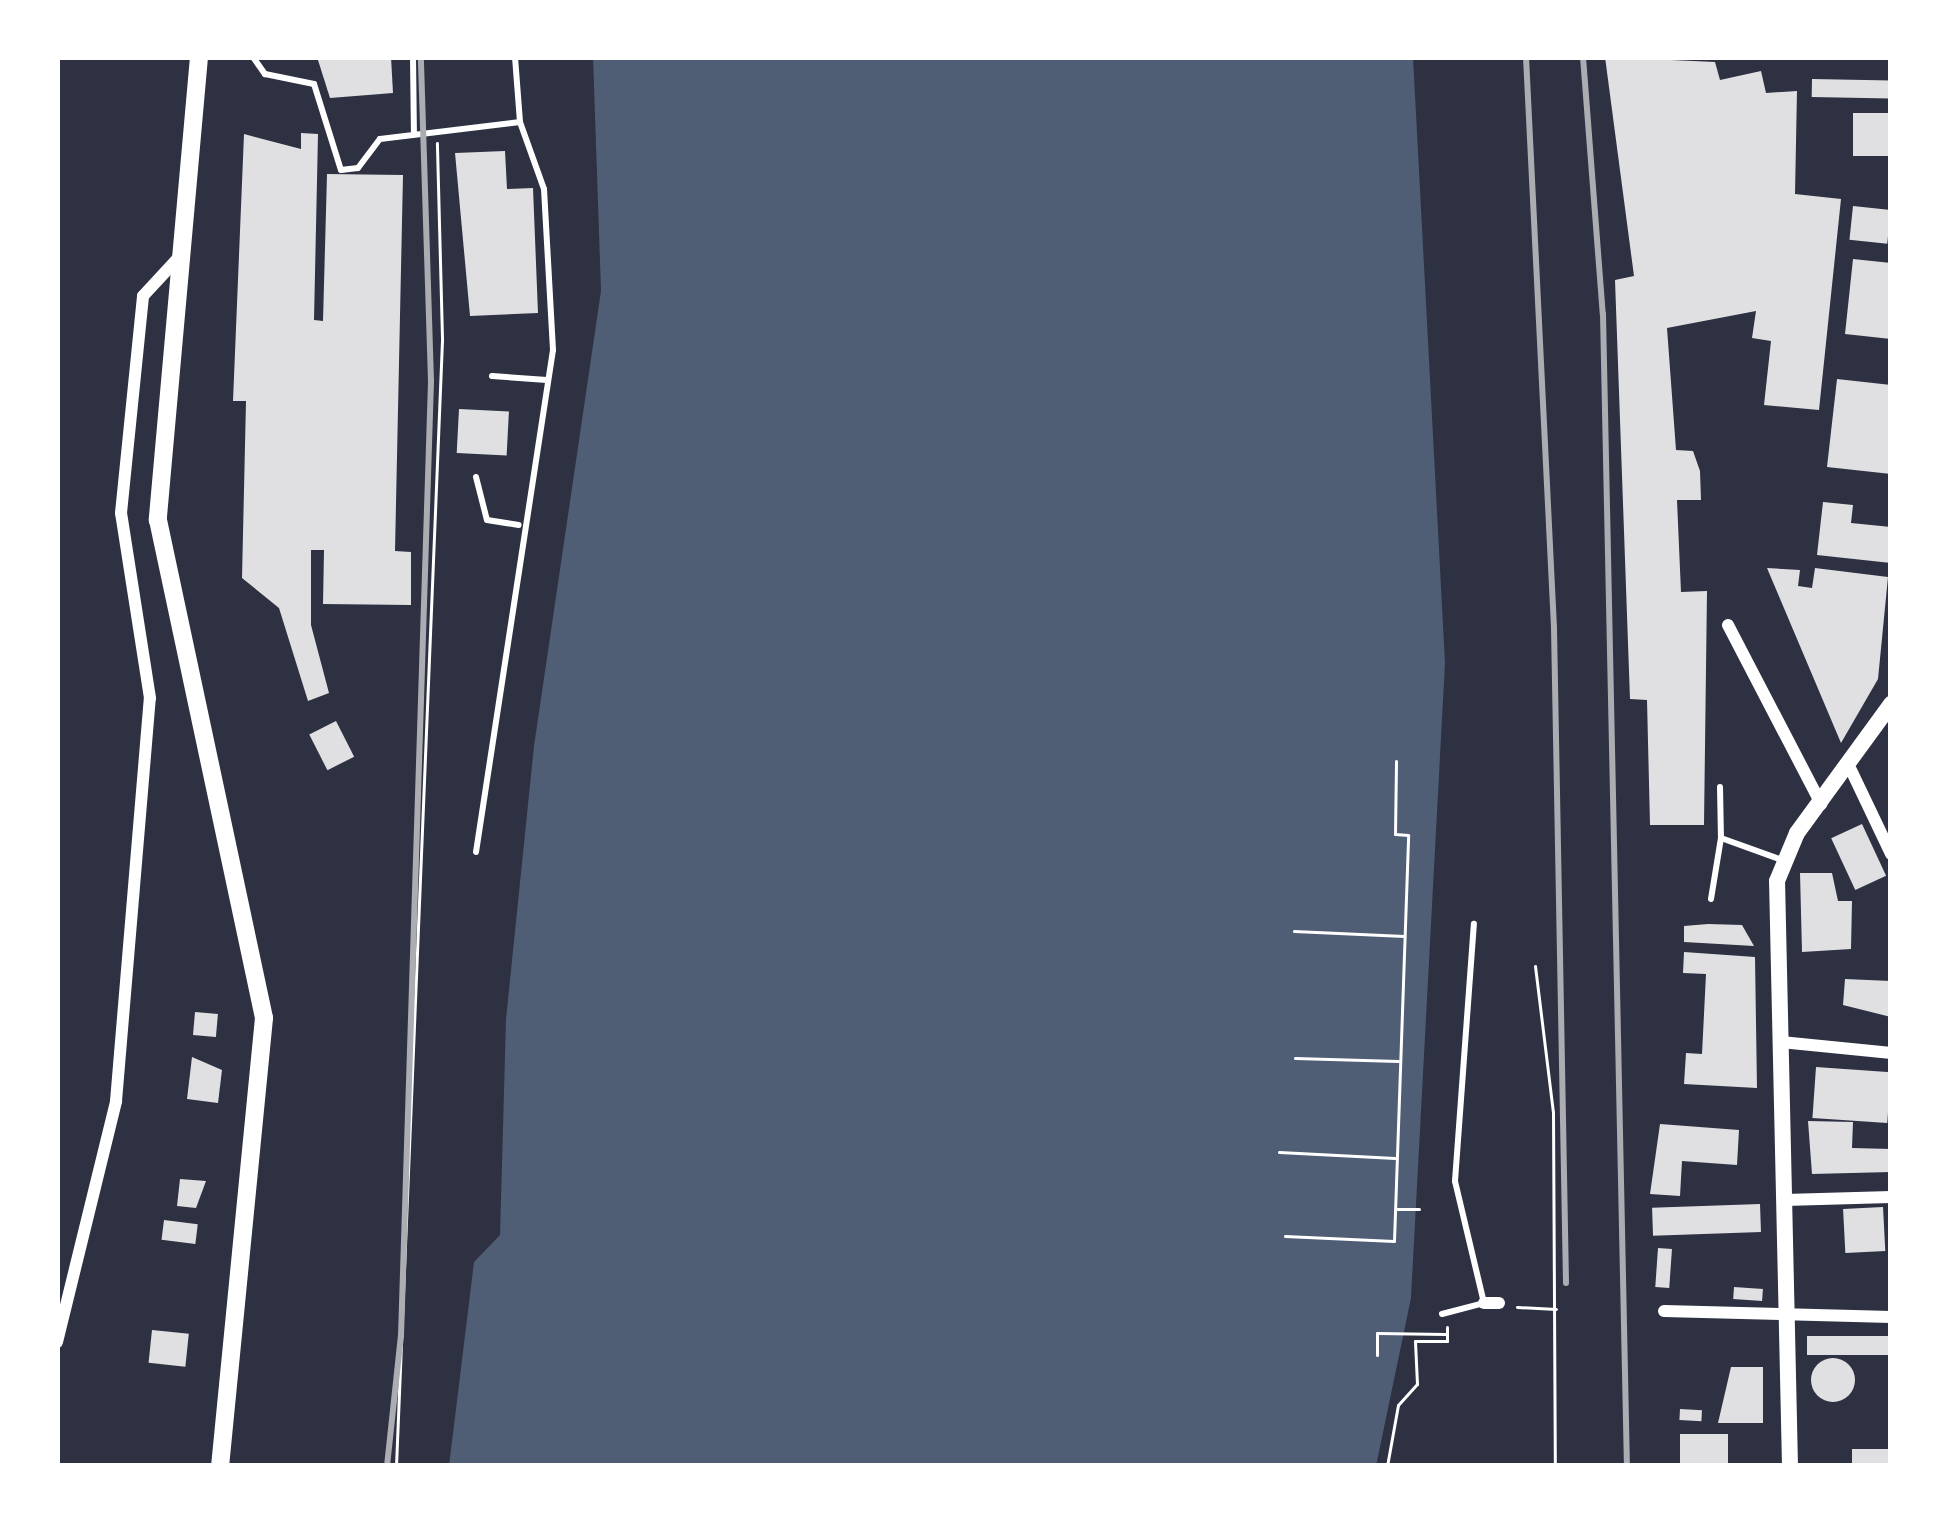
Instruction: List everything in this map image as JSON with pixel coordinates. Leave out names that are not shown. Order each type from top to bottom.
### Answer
[{"type":"highway","points":[[199,57],[160,539],[264,1018],[220,1466]]},
{"type":"main road","points":[[1790,1466],[1782,860],[1851,770],[1891,704]]},
{"type":"street","points":[[57,1342],[112,1127],[150,698],[121,513],[143,296],[180,256]]},
{"type":"street","points":[[1728,625],[1821,804]]},
{"type":"street","points":[[1851,770],[1890,848]]},
{"type":"street","points":[[1781,1042],[1891,1052]]},
{"type":"street","points":[[1785,1200],[1891,1197]]},
{"type":"street","points":[[1484,1303],[1502,1305]]},
{"type":"street","points":[[1664,1311],[1787,1318],[1891,1317]]},
{"type":"lane","points":[[253,57],[265,74],[314,84],[341,170],[358,168],[380,139],[520,122]]},
{"type":"lane","points":[[413,57],[414,134]]},
{"type":"lane","points":[[476,852],[519,525],[547,380],[544,189],[520,122],[515,60]]},
{"type":"lane","points":[[492,376],[547,380]]},
{"type":"lane","points":[[476,477],[487,520],[519,525]]},
{"type":"lane","points":[[1711,899],[1721,838],[1720,787]]},
{"type":"lane","points":[[1721,838],[1782,860]]},
{"type":"lane","points":[[1445,1314],[1484,1303],[1454,1181],[1474,924]]},
{"type":"path","points":[[396,1466],[413,1257],[442,338],[437,131]]},
{"type":"path","points":[[1285,1236],[1394,1241],[1406,936],[1396,760]]},
{"type":"path","points":[[1294,931],[1406,936]]},
{"type":"path","points":[[1535,966],[1553,1112],[1558,1309],[1555,1466]]},
{"type":"path","points":[[1294,1058],[1400,1061]]},
{"type":"path","points":[[1279,1152],[1397,1158]]},
{"type":"path","points":[[1395,1209],[1419,1209]]},
{"type":"path","points":[[1502,1305],[1558,1309]]},
{"type":"path","points":[[1445,1314],[1447,1334]]},
{"type":"path","points":[[1377,1355],[1377,1334],[1447,1334]]},
{"type":"path","points":[[1387,1466],[1398,1405],[1417,1384],[1415,1341],[1447,1334]]},
{"type":"water","points":[[593,57],[1413,57],[1445,663],[1411,1298],[1376,1466],[449,1466],[474,1262],[500,1235],[506,1019],[534,746],[601,291]]},
{"type":"building","points":[[317,57],[391,57],[393,93],[330,98]]},
{"type":"building","points":[[1605,57],[1715,62],[1720,80],[1761,71],[1766,93],[1797,91],[1795,194],[1841,199],[1819,410],[1764,405],[1771,341],[1752,338],[1756,311],[1667,328],[1676,450],[1693,451],[1700,471],[1701,500],[1677,500],[1681,592],[1707,591],[1704,825],[1650,825],[1647,700],[1630,699],[1615,280],[1634,276]]},
{"type":"building","points":[[1812,79],[1891,80],[1891,98],[1812,97]]},
{"type":"building","points":[[1853,113],[1891,113],[1891,156],[1853,156]]},
{"type":"building","points":[[301,133],[318,134],[314,320],[323,321],[327,174],[403,175],[395,551],[411,552],[411,605],[323,604],[324,550],[311,550],[311,625],[329,693],[308,701],[279,608],[242,578],[246,401],[233,401],[244,134],[301,149]]},
{"type":"building","points":[[505,151],[507,189],[533,188],[538,313],[470,316],[455,153]]},
{"type":"building","points":[[1853,206],[1891,210],[1887,244],[1849,240]]},
{"type":"building","points":[[1853,259],[1891,263],[1891,339],[1845,334]]},
{"type":"building","points":[[1837,379],[1891,385],[1891,474],[1827,467]]},
{"type":"building","points":[[459,409],[509,412],[507,456],[457,453]]},
{"type":"building","points":[[1823,502],[1853,505],[1851,523],[1891,527],[1891,563],[1817,555]]},
{"type":"building","points":[[1767,568],[1800,570],[1798,586],[1812,588],[1815,568],[1888,577],[1878,679],[1841,743]]},
{"type":"building","points":[[336,721],[354,757],[327,770],[309,735]]},
{"type":"building","points":[[1862,824],[1886,876],[1855,890],[1831,838]]},
{"type":"building","points":[[1800,873],[1832,873],[1838,901],[1852,901],[1851,949],[1802,952]]},
{"type":"building","points":[[1742,925],[1754,946],[1684,942],[1684,926]]},
{"type":"building","points":[[1684,952],[1755,957],[1757,1088],[1684,1084],[1686,1053],[1702,1054],[1706,974],[1683,973]]},
{"type":"building","points":[[1845,979],[1891,981],[1891,1017],[1843,1005]]},
{"type":"building","points":[[195,1012],[218,1014],[216,1037],[193,1035]]},
{"type":"building","points":[[192,1057],[222,1070],[218,1103],[187,1099]]},
{"type":"building","points":[[1816,1067],[1891,1072],[1887,1123],[1812,1118]]},
{"type":"building","points":[[1808,1121],[1853,1122],[1852,1148],[1891,1149],[1891,1172],[1812,1174]]},
{"type":"building","points":[[1660,1124],[1739,1130],[1737,1165],[1682,1161],[1680,1196],[1650,1194]]},
{"type":"building","points":[[180,1179],[206,1181],[196,1208],[177,1206]]},
{"type":"building","points":[[1760,1204],[1761,1232],[1653,1236],[1652,1208]]},
{"type":"building","points":[[1883,1207],[1885,1251],[1845,1253],[1843,1209]]},
{"type":"building","points":[[164,1220],[198,1224],[195,1244],[162,1240]]},
{"type":"building","points":[[1658,1248],[1672,1249],[1669,1288],[1655,1287]]},
{"type":"building","points":[[1734,1287],[1763,1289],[1762,1301],[1733,1299]]},
{"type":"building","points":[[152,1330],[189,1334],[185,1367],[149,1363]]},
{"type":"building","points":[[1807,1336],[1890,1336],[1890,1355],[1807,1355]]},
{"type":"building","points":[[1833,1358],[1849,1364],[1855,1380],[1849,1396],[1833,1402],[1817,1396],[1811,1380],[1817,1364]]},
{"type":"building","points":[[1731,1367],[1763,1367],[1763,1423],[1718,1423]]},
{"type":"building","points":[[1680,1409],[1702,1410],[1701,1421],[1679,1420]]},
{"type":"building","points":[[1680,1434],[1728,1434],[1728,1466],[1680,1466]]},
{"type":"building","points":[[1852,1449],[1891,1449],[1891,1466],[1852,1466]]},
{"type":"railway","points":[[387,1466],[401,1336],[431,381],[421,57]]},
{"type":"railway","points":[[1526,57],[1554,628],[1566,1283]]},
{"type":"railway","points":[[1583,57],[1603,314],[1627,1466]]}]
